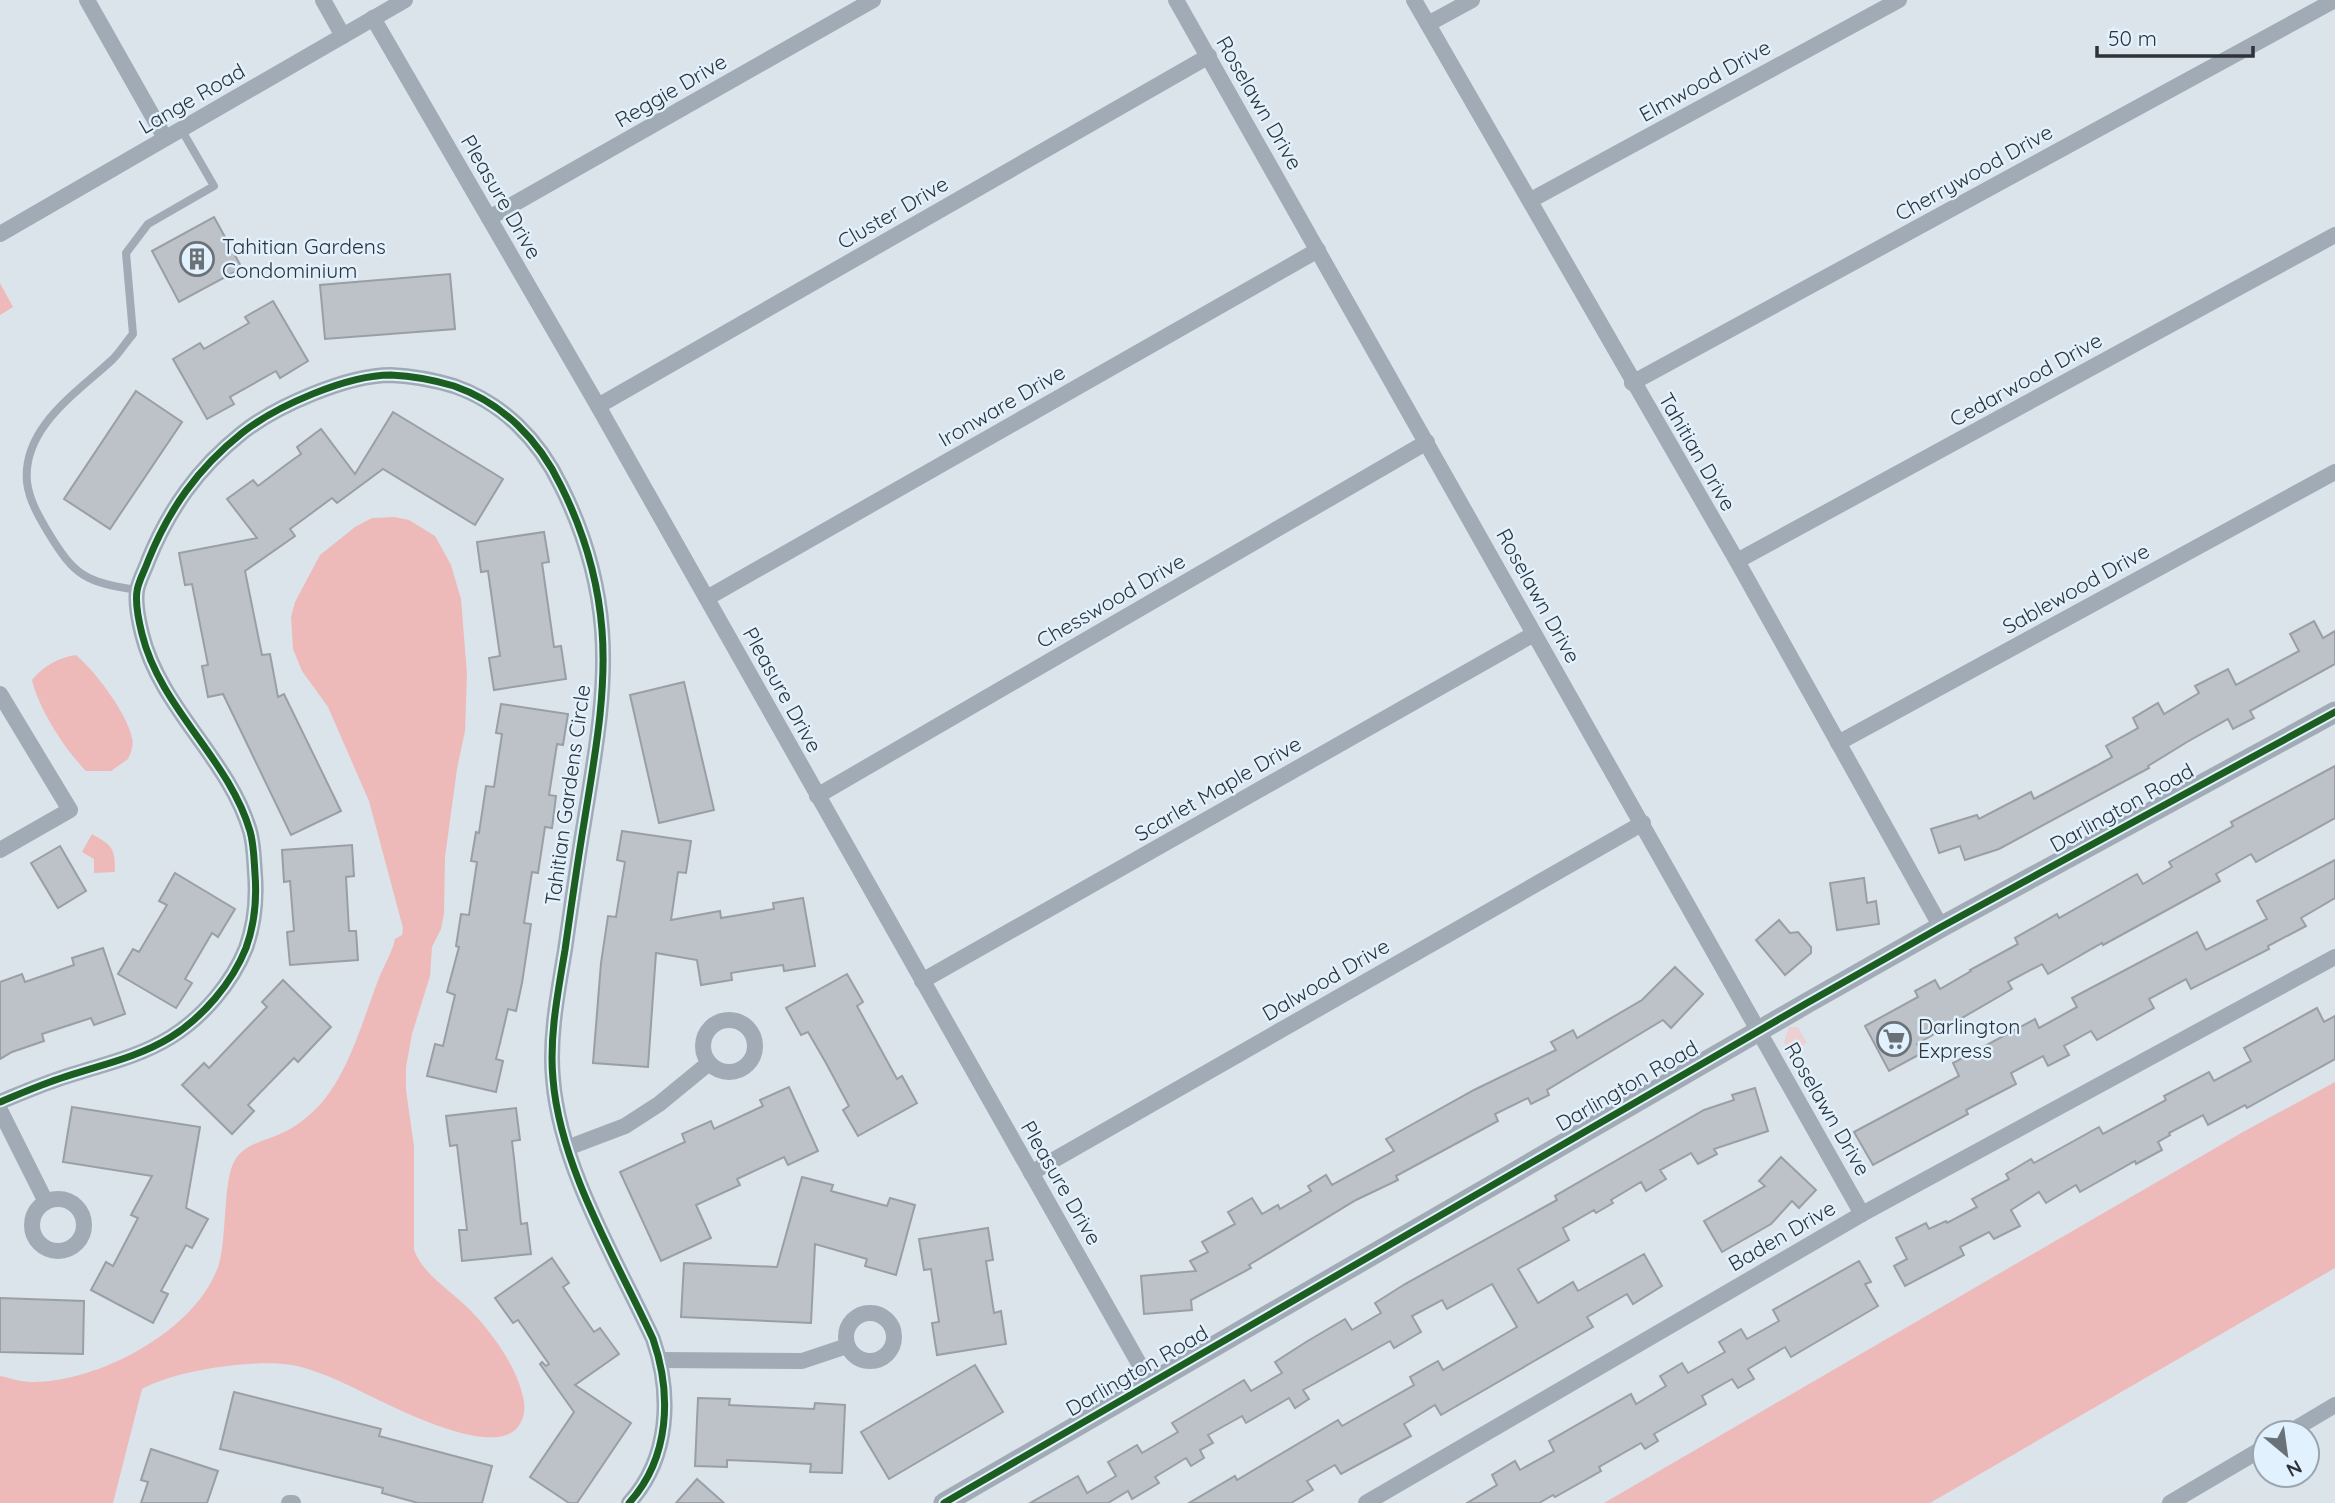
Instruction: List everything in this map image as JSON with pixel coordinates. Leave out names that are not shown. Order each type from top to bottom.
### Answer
[{"type":"street","points":[[87,0],[165,138]]},
{"type":"street","points":[[323,0],[343,36]]},
{"type":"street","name":"Lange Road","points":[[0,234],[405,0]]},
{"type":"street","name":"Reggie Drive","points":[[489,218],[873,0]]},
{"type":"street","name":"Roselawn Drive","points":[[1176,0],[1862,1214]]},
{"type":"street","name":"Tahitian Drive","points":[[1414,0],[1531,200],[1632,383],[1737,561],[1941,926]]},
{"type":"street","points":[[1427,24],[1472,0]]},
{"type":"street","name":"Elmwood Drive","points":[[1531,200],[1899,0]]},
{"type":"street","name":"Cherrywood Drive","points":[[1632,383],[2335,0]]},
{"type":"street","name":"Pleasure Drive","points":[[373,18],[598,406],[1150,1383]]},
{"type":"street","name":"Cluster Drive","points":[[598,406],[1209,56]]},
{"type":"street","name":"Cedarwood Drive","points":[[1737,561],[2335,235]]},
{"type":"street","name":"Ironware Drive","points":[[706,598],[1318,250]]},
{"type":"street","name":"Tahitian Gardens Circle","points":[[0,1102],[51,1081],[134,1055],[169,1039],[220,992],[233,974],[249,937],[255,915],[257,890],[251,835],[244,815],[224,777],[154,668],[140,626],[137,590],[159,534],[176,503],[198,473],[250,427],[272,412],[309,395],[348,383],[386,375],[435,380],[470,392],[499,408],[537,446],[556,476],[584,536],[602,632],[596,751],[562,967],[552,1056],[553,1084],[572,1164],[660,1360],[665,1385],[663,1430],[652,1468],[646,1481],[629,1503]]},
{"type":"street","name":"Chesswood Drive","points":[[817,796],[1427,442]]},
{"type":"street","name":"Sablewood Drive","points":[[1838,743],[2335,472]]},
{"type":"street","name":"Scarlet Maple Drive","points":[[922,981],[1534,634]]},
{"type":"street","points":[[0,694],[70,810],[0,850]]},
{"type":"street","name":"Darlington Road","points":[[944,1503],[1758,1030],[1941,926],[2335,712]]},
{"type":"street","name":"Dalwood Drive","points":[[1031,1174],[1643,823]]},
{"type":"street","name":"Baden Drive","points":[[1366,1503],[1862,1214],[2335,957]]},
{"type":"street","points":[[567,1148],[625,1126],[649,1111],[709,1063]]},
{"type":"street","points":[[0,1110],[46,1202]]},
{"type":"street","points":[[660,1360],[802,1361],[847,1346]]},
{"type":"street","points":[[2312,1419],[2335,1405]]},
{"type":"street","points":[[2170,1503],[2251,1455]]},
{"type":"lane","points":[[137,590],[99,583],[75,569],[56,545],[38,515],[27,482],[28,469],[37,439],[47,421],[115,357],[133,334],[127,253],[148,223],[215,186],[181,129]]},
{"type":"shaded area","points":[[0,283],[13,307],[0,315]]},
{"type":"shaded area","points":[[394,517],[409,520],[435,536],[451,565],[461,599],[467,674],[465,731],[445,857],[444,914],[441,929],[432,947],[430,976],[412,1034],[406,1067],[406,1090],[414,1147],[414,1250],[424,1268],[471,1311],[500,1346],[520,1386],[524,1404],[523,1418],[508,1434],[488,1437],[433,1424],[321,1373],[292,1365],[236,1365],[194,1371],[142,1389],[113,1503],[0,1503],[0,1376],[31,1382],[57,1380],[86,1373],[114,1363],[142,1348],[168,1331],[190,1310],[208,1288],[219,1264],[229,1180],[235,1160],[250,1146],[301,1122],[321,1104],[342,1072],[395,939],[402,935],[403,928],[369,801],[328,707],[302,671],[293,649],[291,617],[295,602],[320,555],[355,527],[372,518]]},
{"type":"shaded area","points":[[76,655],[109,693],[129,728],[132,746],[128,759],[111,771],[86,771],[54,728],[35,692],[32,680],[41,671],[51,663]]},
{"type":"shaded area","points":[[92,834],[111,848],[115,872],[94,873],[94,859],[82,852]]},
{"type":"shaded area","points":[[1789,1027],[1798,1027],[1807,1043],[1788,1053],[1784,1042]]},
{"type":"shaded area","points":[[2335,1082],[2335,1268],[1930,1503],[1604,1503],[2243,1132]]},
{"type":"building","name":"Tahitian Gardens Condominium","points":[[214,217],[242,268],[179,302],[152,251]]},
{"type":"building","points":[[450,274],[455,329],[325,339],[320,285]]},
{"type":"building","points":[[273,301],[308,361],[280,378],[276,371],[230,397],[234,404],[207,419],[173,359],[200,343],[204,349],[249,323],[245,317]]},
{"type":"building","points":[[136,391],[182,422],[110,529],[64,499]]},
{"type":"building","points":[[393,412],[503,479],[475,525],[383,469],[337,503],[332,498],[290,529],[295,536],[245,571],[262,655],[270,654],[278,697],[284,694],[341,811],[291,835],[223,694],[208,697],[202,666],[208,665],[192,584],[185,585],[179,553],[257,538],[227,499],[253,480],[258,486],[301,454],[297,447],[321,429],[355,474]]},
{"type":"building","points":[[544,532],[549,562],[542,563],[554,647],[561,646],[566,679],[494,690],[489,658],[500,656],[488,571],[481,572],[477,542]]},
{"type":"building","points":[[2314,621],[2323,638],[2335,631],[2335,664],[2250,711],[2254,718],[2233,729],[2228,719],[2148,766],[2149,768],[1999,849],[1965,860],[1960,846],[1939,853],[1931,829],[1977,815],[1979,819],[2031,792],[2034,799],[2096,766],[2112,757],[2106,746],[2138,728],[2133,718],[2158,703],[2164,714],[2199,693],[2195,686],[2228,669],[2236,685],[2299,651],[2290,634]]},
{"type":"building","points":[[684,682],[714,810],[659,823],[630,695]]},
{"type":"building","points":[[501,704],[568,714],[563,745],[557,744],[549,795],[556,796],[552,828],[545,827],[538,873],[532,872],[524,923],[531,924],[522,983],[516,1011],[508,1009],[496,1059],[503,1061],[496,1092],[427,1076],[435,1044],[443,1046],[455,995],[447,992],[459,947],[456,946],[461,914],[469,915],[477,862],[471,861],[476,832],[479,833],[486,786],[494,787],[502,734],[496,733]]},
{"type":"building","points":[[2335,766],[2335,818],[2256,862],[2251,854],[2216,874],[2220,881],[2048,974],[2042,964],[2008,982],[2012,989],[1917,1044],[1922,1053],[1889,1071],[1865,1026],[1918,997],[1915,991],[1935,980],[1940,989],[2018,944],[2015,938],[2057,914],[2059,918],[2137,874],[2143,884],[2172,867],[2169,862],[2233,826],[2231,822]]},
{"type":"building","points":[[622,831],[691,841],[686,873],[678,872],[671,920],[720,911],[721,918],[774,909],[773,903],[803,898],[815,966],[784,971],[783,965],[731,973],[732,980],[701,985],[697,960],[656,953],[648,1067],[593,1063],[601,963],[608,916],[616,917],[625,862],[617,860]]},
{"type":"building","points":[[352,845],[354,876],[346,877],[349,931],[356,931],[358,960],[290,965],[287,932],[294,931],[290,881],[284,882],[282,850]]},
{"type":"building","points":[[60,846],[86,891],[58,908],[31,863]]},
{"type":"building","points":[[2335,860],[2335,898],[2301,918],[2306,926],[2268,946],[2269,949],[2191,989],[2186,979],[2149,999],[2154,1008],[2097,1040],[2091,1031],[2064,1046],[2069,1055],[2048,1066],[2043,1056],[2011,1073],[2016,1084],[1966,1110],[1968,1114],[1873,1165],[1854,1132],[1959,1076],[1953,1063],[2035,1019],[2039,1028],[2077,1007],[2072,998],[2197,932],[2206,950],[2267,919],[2257,901]]},
{"type":"building","points":[[175,873],[235,909],[218,937],[212,933],[185,979],[192,983],[176,1008],[118,974],[133,949],[139,952],[167,905],[159,901]]},
{"type":"building","points":[[1864,878],[1867,903],[1876,901],[1879,924],[1837,930],[1830,883]]},
{"type":"building","points":[[1779,920],[1790,933],[1798,932],[1811,947],[1811,953],[1785,975],[1756,940]]},
{"type":"building","points":[[103,948],[125,1014],[94,1025],[91,1018],[42,1034],[44,1041],[0,1059],[0,982],[22,974],[25,982],[74,965],[72,958]]},
{"type":"building","points":[[1675,967],[1703,994],[1671,1028],[1663,1020],[1547,1090],[1549,1095],[1531,1104],[1528,1098],[1495,1114],[1498,1121],[1396,1176],[1398,1180],[1356,1200],[1249,1265],[1251,1268],[1191,1300],[1192,1310],[1144,1314],[1141,1276],[1196,1271],[1190,1261],[1208,1252],[1202,1242],[1235,1224],[1228,1212],[1252,1198],[1262,1214],[1278,1205],[1280,1209],[1311,1191],[1308,1186],[1326,1175],[1332,1185],[1394,1151],[1386,1139],[1474,1090],[1556,1050],[1551,1042],[1573,1030],[1577,1038],[1642,1000]]},
{"type":"building","points":[[847,974],[863,1002],[857,1006],[897,1079],[902,1076],[917,1103],[858,1136],[843,1110],[849,1106],[826,1063],[808,1032],[801,1035],[786,1008]]},
{"type":"building","points":[[283,980],[331,1027],[298,1062],[294,1058],[248,1105],[254,1111],[232,1134],[182,1085],[204,1063],[209,1068],[267,1007],[262,1002]]},
{"type":"building","points":[[2317,1008],[2324,1022],[2335,1016],[2335,1059],[2247,1108],[2245,1105],[2208,1125],[2203,1115],[2158,1142],[2162,1150],[2136,1164],[2135,1161],[2080,1192],[2076,1185],[2046,1203],[2039,1192],[2011,1210],[2020,1226],[1994,1239],[1989,1232],[1960,1247],[1964,1255],[1905,1286],[1894,1266],[1907,1259],[1896,1238],[1926,1223],[1929,1229],[1946,1221],[1947,1223],[1977,1207],[1972,1199],[2009,1179],[2006,1174],[2031,1159],[2034,1163],[2099,1127],[2103,1134],[2166,1100],[2164,1096],[2209,1072],[2214,1081],[2251,1061],[2244,1048]]},
{"type":"building","points":[[789,1087],[818,1151],[788,1165],[784,1157],[737,1179],[740,1185],[696,1205],[711,1238],[661,1261],[620,1172],[685,1142],[682,1134],[711,1121],[714,1129],[763,1106],[760,1100]]},
{"type":"building","points":[[1755,1088],[1768,1131],[1714,1149],[1717,1154],[1698,1164],[1691,1153],[1660,1170],[1666,1179],[1646,1191],[1641,1182],[1611,1200],[1613,1203],[1596,1213],[1594,1210],[1563,1228],[1569,1240],[1518,1269],[1538,1303],[1573,1282],[1578,1291],[1644,1254],[1662,1286],[1633,1304],[1627,1294],[1587,1317],[1593,1327],[1441,1415],[1435,1405],[1404,1424],[1411,1436],[1341,1474],[1335,1465],[1307,1481],[1313,1490],[1291,1503],[1189,1503],[1235,1476],[1237,1480],[1338,1420],[1342,1426],[1414,1385],[1410,1377],[1438,1361],[1443,1370],[1517,1327],[1492,1284],[1447,1309],[1442,1300],[1412,1316],[1421,1332],[1394,1348],[1390,1341],[1303,1390],[1309,1399],[1295,1408],[1289,1398],[1246,1423],[1242,1416],[1208,1435],[1213,1443],[1200,1450],[1204,1458],[1191,1466],[1186,1458],[1155,1477],[1159,1483],[1132,1499],[1128,1491],[1108,1503],[1030,1503],[1078,1476],[1087,1493],[1116,1476],[1108,1462],[1137,1445],[1142,1453],[1178,1432],[1172,1423],[1244,1380],[1251,1391],[1282,1373],[1275,1362],[1306,1342],[1345,1319],[1352,1330],[1381,1313],[1375,1303],[1405,1284],[1557,1200],[1555,1196],[1704,1110],[1734,1100],[1732,1095]]},
{"type":"building","points":[[72,1107],[200,1127],[186,1208],[208,1219],[192,1248],[186,1245],[161,1291],[168,1294],[153,1323],[91,1290],[106,1262],[113,1266],[138,1218],[131,1215],[152,1176],[63,1162]]},
{"type":"building","points":[[516,1108],[520,1140],[512,1141],[521,1224],[527,1223],[531,1254],[462,1261],[459,1230],[467,1230],[457,1145],[450,1146],[446,1116]]},
{"type":"building","points":[[1781,1157],[1816,1190],[1799,1208],[1792,1201],[1771,1224],[1722,1252],[1704,1221],[1765,1186],[1759,1181]]},
{"type":"building","points":[[802,1177],[833,1185],[831,1191],[887,1206],[890,1198],[915,1205],[896,1275],[865,1266],[867,1259],[815,1244],[811,1323],[681,1317],[684,1263],[777,1267]]},
{"type":"building","points":[[988,1228],[993,1260],[986,1261],[994,1313],[1001,1311],[1006,1344],[937,1355],[932,1323],[939,1322],[931,1269],[924,1270],[919,1239]]},
{"type":"building","points":[[552,1258],[569,1283],[563,1287],[573,1302],[594,1332],[600,1328],[619,1354],[575,1385],[631,1423],[577,1503],[569,1503],[530,1477],[574,1412],[540,1364],[549,1364],[518,1320],[513,1323],[495,1298]]},
{"type":"building","points":[[1859,1261],[1871,1282],[1865,1284],[1878,1306],[1791,1357],[1785,1347],[1748,1369],[1754,1379],[1738,1388],[1732,1379],[1702,1396],[1706,1404],[1654,1434],[1658,1441],[1645,1449],[1641,1443],[1599,1467],[1601,1471],[1555,1497],[1553,1495],[1539,1503],[1467,1503],[1497,1485],[1492,1475],[1515,1461],[1520,1470],[1554,1451],[1549,1441],[1631,1394],[1636,1404],[1666,1386],[1660,1376],[1682,1363],[1688,1373],[1725,1352],[1719,1342],[1741,1329],[1747,1339],[1779,1321],[1773,1310]]},
{"type":"building","points":[[0,1298],[84,1301],[83,1354],[0,1352]]},
{"type":"building","points":[[975,1365],[1003,1412],[889,1479],[861,1432]]},
{"type":"building","points":[[234,1392],[381,1429],[379,1436],[492,1466],[482,1503],[418,1503],[382,1493],[383,1488],[220,1449]]},
{"type":"building","points":[[698,1398],[730,1399],[729,1405],[814,1409],[815,1403],[845,1405],[842,1473],[810,1472],[811,1464],[775,1462],[727,1460],[727,1467],[695,1466]]},
{"type":"building","points":[[151,1449],[218,1471],[207,1503],[141,1503],[148,1482],[141,1480]]},
{"type":"building","points":[[697,1479],[724,1503],[676,1503]]},
{"type":"cycle path","points":[[0,1102],[50,1082],[127,1057],[171,1037],[194,1020],[225,986],[249,939],[256,893],[250,831],[227,780],[179,710],[151,661],[138,613],[140,580],[165,524],[186,491],[212,460],[242,433],[292,403],[333,386],[373,376],[407,376],[454,386],[488,402],[518,425],[552,469],[583,538],[600,611],[603,678],[599,727],[557,998],[552,1063],[558,1112],[566,1146],[592,1212],[653,1339],[663,1381],[664,1425],[660,1446],[643,1485],[629,1503]]},
{"type":"cycle path","points":[[944,1503],[1807,1003],[2335,712]]},
{"type":"place","name":"Tahitian Gardens Condominium","points":[[197,259]]},
{"type":"place","name":"Darlington Express","points":[[1894,1039]]}]
